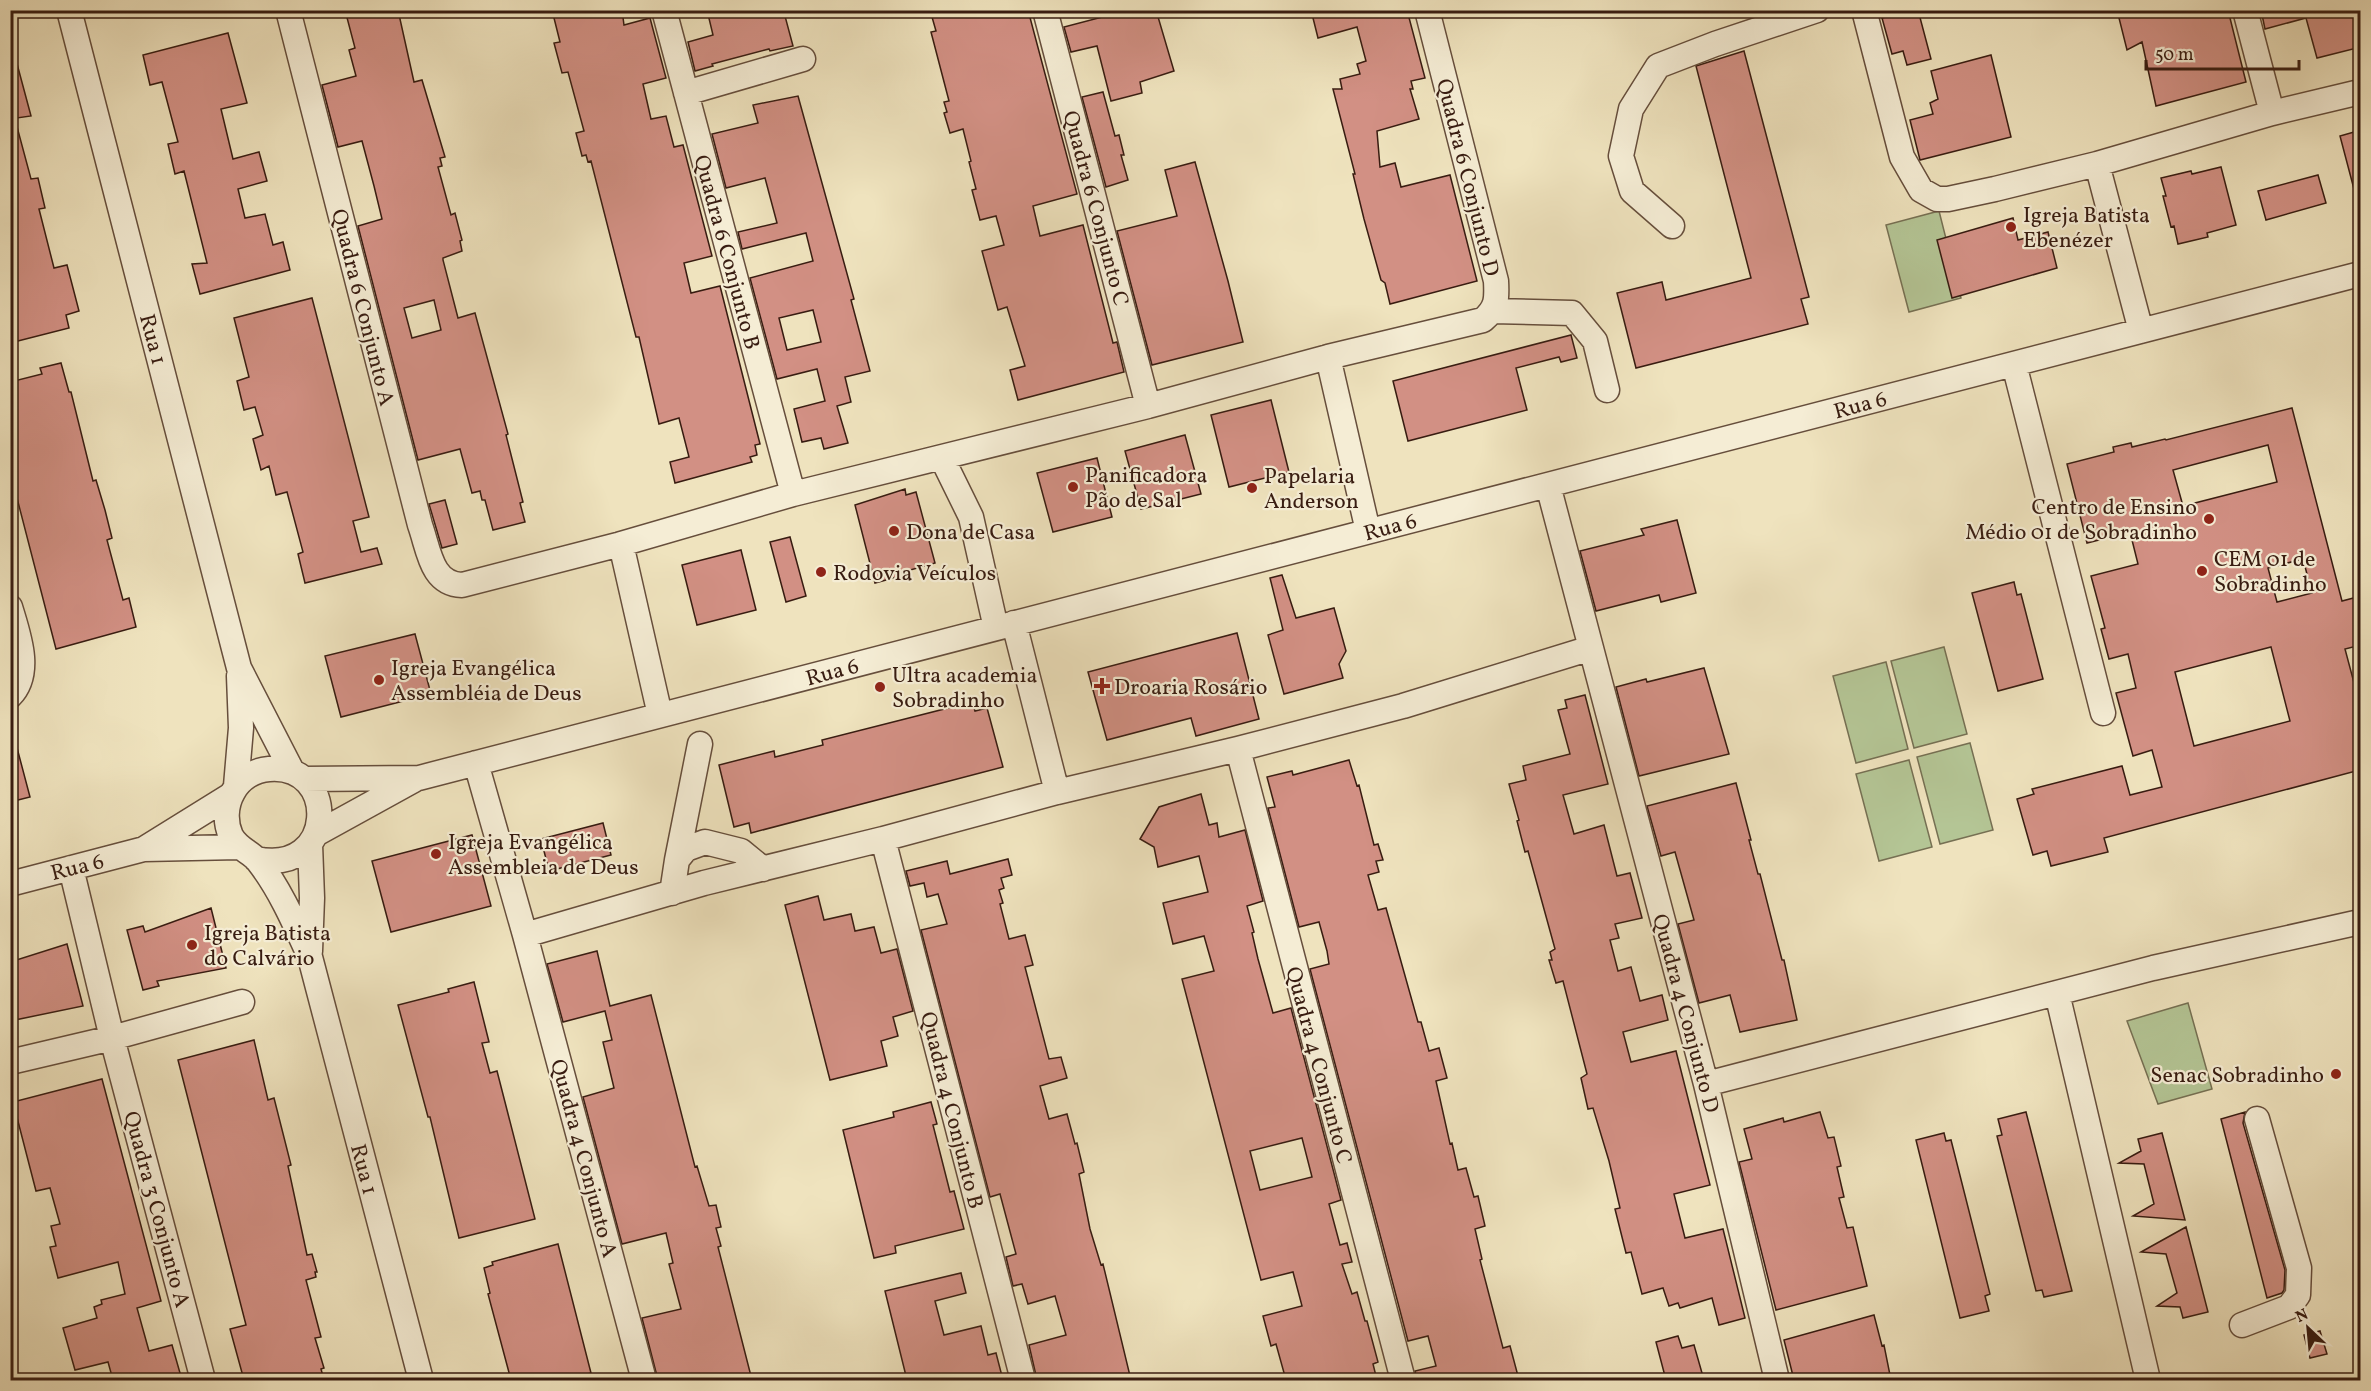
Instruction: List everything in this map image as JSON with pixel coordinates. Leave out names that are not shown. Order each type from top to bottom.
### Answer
[{"type":"street","name":"Rua 1","points":[[69,10],[239,668]]},
{"type":"street","name":"Quadra 6 Conjunto A","points":[[288,10],[420,525],[436,571],[442,580],[451,585],[462,585],[621,544]]},
{"type":"street","name":"Quadra 6 Conjunto B","points":[[664,10],[793,494]]},
{"type":"street","name":"Quadra 6 Conjunto C","points":[[1045,10],[1148,406]]},
{"type":"street","name":"Quadra 6 Conjunto D","points":[[1427,10],[1496,281],[1497,301],[1492,311]]},
{"type":"street","points":[[1672,226],[1632,191],[1621,156],[1631,109],[1658,66],[1715,44],[1817,10]]},
{"type":"street","points":[[1864,10],[1902,157],[1922,190],[1937,199],[1948,199],[1995,189],[2097,164],[2272,112],[2361,92]]},
{"type":"street","points":[[2246,10],[2272,112]]},
{"type":"street","points":[[686,93],[803,59]]},
{"type":"street","points":[[2097,164],[2141,331]]},
{"type":"street","name":"Rua 6","points":[[313,839],[419,778],[2361,274]]},
{"type":"street","points":[[660,715],[621,544],[793,494],[1483,320],[1492,311],[1572,313],[1595,341],[1606,390]]},
{"type":"street","points":[[1329,357],[1368,531]]},
{"type":"street","points":[[2014,364],[2103,713]]},
{"type":"street","points":[[942,458],[971,517],[1057,792]]},
{"type":"street","name":"Quadra 4 Conjunto D","points":[[1548,485],[1706,1084],[1778,1380]]},
{"type":"street","points":[[10,696],[18,688],[22,666],[13,616]]},
{"type":"street","points":[[525,935],[764,868],[1403,706],[1591,648]]},
{"type":"street","points":[[239,668],[298,775],[313,790],[319,804],[320,819],[313,839],[310,957]]},
{"type":"street","points":[[239,668],[241,728],[234,790],[227,808],[227,823],[231,836],[248,853],[286,906],[310,957]]},
{"type":"street","points":[[672,893],[700,744]]},
{"type":"street","name":"Quadra 4 Conjunto C","points":[[1238,748],[1403,1380]]},
{"type":"street","name":"Quadra 4 Conjunto A","points":[[476,763],[525,935],[644,1380]]},
{"type":"street","points":[[234,790],[248,776],[262,770],[277,768],[298,775]]},
{"type":"street","name":"Rua 6","points":[[298,775],[419,778]]},
{"type":"street","name":"Rua 6","points":[[144,849],[234,790]]},
{"type":"street","points":[[248,853],[270,862],[285,860],[299,854],[313,839]]},
{"type":"street","name":"Quadra 4 Conjunto B","points":[[883,839],[1023,1380]]},
{"type":"street","points":[[677,860],[686,849],[705,842],[741,851],[764,868]]},
{"type":"street","name":"Rua 6","points":[[10,884],[144,849],[248,853]]},
{"type":"street","name":"Quadra 3 Conjunto A","points":[[71,868],[112,1038],[203,1380]]},
{"type":"street","points":[[1706,1084],[2171,963],[2361,922]]},
{"type":"street","name":"Rua 1","points":[[310,957],[421,1380]]},
{"type":"street","points":[[2057,993],[2148,1380]]},
{"type":"street","points":[[10,1062],[112,1038],[242,1002]]},
{"type":"street","points":[[2242,1325],[2289,1307],[2298,1295],[2299,1268],[2257,1119]]},
{"type":"green space","points":[[1939,211],[1961,298],[1909,312],[1886,225]]},
{"type":"green space","points":[[1944,647],[1967,734],[1914,748],[1891,661]]},
{"type":"green space","points":[[1886,662],[1908,749],[1856,763],[1833,676]]},
{"type":"green space","points":[[1970,743],[1993,830],[1940,844],[1917,757]]},
{"type":"green space","points":[[1909,760],[1932,847],[1879,861],[1856,774]]},
{"type":"green space","points":[[2188,1003],[2212,1089],[2158,1104],[2127,1021]]},
{"type":"building","points":[[345,10],[398,10],[414,82],[422,80],[445,157],[440,158],[442,166],[438,167],[451,215],[455,213],[462,240],[460,241],[462,251],[443,258],[443,260],[458,318],[475,313],[508,434],[506,435],[523,502],[520,503],[525,522],[493,530],[485,500],[482,500],[480,491],[472,493],[460,449],[418,460],[358,226],[382,219],[374,186],[362,141],[338,147],[322,85],[356,76],[349,50],[355,48]],"holes":[[[434,300],[441,330],[412,338],[404,308]]]},
{"type":"building","points":[[552,10],[622,10],[624,25],[650,18],[666,78],[643,84],[651,119],[666,116],[674,147],[683,145],[712,256],[684,263],[691,293],[720,286],[760,444],[755,445],[757,455],[750,457],[752,462],[675,483],[670,462],[689,457],[679,418],[659,424],[639,337],[636,337],[591,161],[588,162],[586,155],[582,156],[576,133],[584,131],[568,72],[562,73],[554,43],[560,42]]},
{"type":"building","points":[[707,10],[778,10],[779,17],[785,16],[793,46],[770,51],[769,49],[712,64],[713,66],[695,71],[688,42],[713,35]]},
{"type":"building","points":[[930,10],[1028,10],[1077,194],[1033,206],[1040,236],[1083,225],[1113,343],[1117,342],[1124,372],[1018,400],[1010,370],[1025,366],[1007,307],[998,310],[982,251],[1004,245],[996,216],[980,220],[972,190],[976,189],[963,129],[950,133],[944,113],[947,112],[944,102],[949,101],[931,32],[936,31]]},
{"type":"building","points":[[1108,10],[1156,10],[1174,71],[1140,82],[1142,93],[1111,101],[1097,46],[1071,52],[1064,27],[1110,15]]},
{"type":"building","points":[[1311,10],[1407,10],[1425,78],[1411,81],[1413,89],[1410,89],[1419,119],[1377,131],[1380,167],[1395,163],[1401,187],[1450,175],[1477,281],[1390,304],[1364,219],[1333,89],[1342,89],[1340,79],[1360,74],[1357,64],[1366,61],[1357,27],[1318,38]]},
{"type":"building","points":[[1918,10],[1931,59],[1907,65],[1903,51],[1892,54],[1882,18]]},
{"type":"building","points":[[2117,10],[2228,10],[2246,82],[2156,106],[2142,42],[2127,50]]},
{"type":"building","points":[[2261,10],[2355,10],[2361,32],[2361,47],[2317,58],[2306,18],[2265,29]]},
{"type":"building","points":[[228,33],[247,103],[221,109],[233,159],[259,152],[267,181],[238,189],[245,218],[265,214],[273,245],[283,242],[290,270],[200,294],[192,264],[207,263],[184,171],[175,174],[168,144],[178,142],[162,82],[150,85],[143,55]]},
{"type":"building","points":[[1744,51],[1809,297],[1801,299],[1808,324],[1636,368],[1617,293],[1662,282],[1666,300],[1751,278],[1696,66]]},
{"type":"building","points":[[1991,55],[2011,137],[1920,160],[1910,120],[1933,114],[1930,103],[1938,99],[1931,71]]},
{"type":"building","points":[[16,60],[31,116],[10,119],[10,61]]},
{"type":"building","points":[[1103,92],[1115,136],[1119,135],[1124,155],[1121,155],[1128,180],[1106,187],[1082,97]]},
{"type":"building","points":[[798,96],[854,299],[851,300],[870,371],[845,377],[851,402],[837,406],[848,443],[824,449],[821,438],[802,442],[794,409],[825,401],[817,369],[777,379],[750,278],[813,261],[806,233],[742,249],[738,232],[777,223],[765,178],[726,188],[712,134],[758,123],[753,105]],"holes":[[[813,310],[821,342],[787,350],[779,318]]]},
{"type":"building","points":[[10,123],[16,123],[31,179],[38,178],[45,208],[39,209],[54,268],[67,265],[79,311],[66,315],[69,328],[10,343]]},
{"type":"building","points":[[2361,130],[2361,193],[2355,193],[2340,136]]},
{"type":"building","points":[[1195,162],[1243,342],[1152,365],[1117,231],[1177,216],[1165,170]]},
{"type":"building","points":[[2221,167],[2236,225],[2207,233],[2208,237],[2178,244],[2163,196],[2166,196],[2161,178]]},
{"type":"building","points":[[2318,175],[2326,203],[2266,220],[2258,191]]},
{"type":"building","points":[[2013,218],[2018,240],[2048,232],[2057,268],[1952,298],[1937,240]]},
{"type":"building","points":[[312,298],[369,517],[353,521],[361,552],[377,548],[382,564],[305,583],[298,554],[303,552],[287,492],[276,495],[269,466],[261,470],[253,439],[263,435],[255,407],[244,410],[237,381],[249,377],[234,318]]},
{"type":"building","points":[[1571,335],[1577,358],[1561,362],[1559,357],[1516,368],[1527,410],[1408,441],[1393,381]]},
{"type":"building","points":[[61,363],[69,392],[71,392],[93,481],[96,480],[105,510],[112,538],[107,540],[123,600],[129,598],[136,627],[56,649],[10,471],[10,382],[42,374],[40,368]]},
{"type":"building","points":[[1271,400],[1289,472],[1229,487],[1211,415]]},
{"type":"building","name":"Centro de Ensino Médio 01 de Sobradinho","points":[[2292,408],[2342,601],[2361,596],[2361,645],[2345,649],[2361,709],[2361,766],[2355,767],[2356,771],[2104,838],[2108,852],[2051,866],[2047,851],[2033,855],[2017,799],[2034,794],[2032,789],[2122,766],[2130,795],[2162,787],[2152,750],[2133,756],[2116,693],[2136,688],[2128,654],[2109,659],[2101,629],[2105,628],[2091,576],[2138,564],[2130,532],[2087,543],[2067,464],[2114,452],[2113,447],[2131,443],[2132,447]],"holes":[[[2268,445],[2277,482],[2183,506],[2173,470]],[[2303,559],[2312,593],[2277,602],[2268,568]],[[2271,647],[2290,721],[2194,746],[2175,672]]]},
{"type":"building","points":[[1185,435],[1201,494],[1141,509],[1125,451]]},
{"type":"building","name":"Panificadora Pão de Sal","points":[[1097,458],[1112,517],[1053,532],[1037,473]]},
{"type":"building","name":"Dona de Casa","points":[[905,489],[906,495],[916,492],[935,563],[896,574],[897,577],[875,583],[855,505]]},
{"type":"building","points":[[445,500],[457,544],[442,548],[429,504]]},
{"type":"building","points":[[1677,520],[1696,593],[1661,602],[1659,595],[1596,611],[1580,551],[1644,535],[1641,529]]},
{"type":"building","points":[[790,537],[806,596],[786,602],[770,542]]},
{"type":"building","points":[[741,550],[756,610],[697,625],[682,565]]},
{"type":"building","points":[[1282,575],[1296,618],[1334,608],[1346,651],[1339,664],[1343,678],[1284,694],[1268,635],[1283,630],[1270,578]]},
{"type":"building","points":[[2014,582],[2017,595],[2021,594],[2043,679],[1998,691],[1972,593]]},
{"type":"building","points":[[1237,633],[1259,719],[1196,736],[1191,718],[1107,740],[1088,672]]},
{"type":"building","name":"Igreja Evangélica Assembléia de Deus","points":[[415,634],[431,694],[341,717],[325,656]]},
{"type":"building","points":[[1704,668],[1729,754],[1639,776],[1616,687]]},
{"type":"building","points":[[1585,695],[1608,784],[1563,795],[1574,834],[1604,825],[1617,876],[1630,873],[1642,918],[1615,924],[1619,938],[1610,940],[1618,971],[1631,967],[1640,1001],[1662,995],[1668,1020],[1623,1032],[1631,1062],[1676,1051],[1710,1185],[1674,1194],[1685,1238],[1723,1229],[1745,1318],[1719,1325],[1712,1298],[1680,1308],[1678,1303],[1669,1306],[1663,1288],[1642,1294],[1631,1252],[1626,1253],[1615,1209],[1620,1208],[1609,1161],[1593,1108],[1588,1109],[1581,1078],[1587,1074],[1563,981],[1556,983],[1549,960],[1552,960],[1550,952],[1555,949],[1528,851],[1525,852],[1509,784],[1526,780],[1523,766],[1570,754],[1558,710],[1567,708],[1565,700]]},
{"type":"building","points":[[972,702],[975,711],[987,708],[1003,767],[751,833],[749,823],[734,827],[719,765],[774,751],[775,757],[823,745],[822,740]]},
{"type":"building","points":[[10,744],[16,744],[30,797],[10,802]]},
{"type":"building","points":[[1349,760],[1357,786],[1359,785],[1374,845],[1378,844],[1383,860],[1376,861],[1379,872],[1368,875],[1378,910],[1386,908],[1418,1022],[1421,1022],[1429,1051],[1439,1048],[1447,1078],[1436,1081],[1450,1144],[1452,1143],[1458,1170],[1466,1168],[1474,1197],[1478,1196],[1485,1226],[1475,1229],[1482,1259],[1480,1260],[1503,1348],[1510,1346],[1518,1376],[1499,1380],[1417,1380],[1415,1371],[1436,1366],[1428,1336],[1408,1341],[1310,969],[1329,964],[1327,951],[1319,922],[1299,927],[1268,808],[1275,807],[1267,777],[1292,771],[1293,775]]},
{"type":"building","points":[[1736,783],[1758,874],[1760,874],[1782,960],[1784,960],[1797,1020],[1740,1032],[1730,995],[1699,1003],[1678,924],[1694,920],[1675,852],[1661,856],[1647,806]]},
{"type":"building","points":[[1201,794],[1209,825],[1217,823],[1219,837],[1245,830],[1263,901],[1247,906],[1258,959],[1273,1013],[1291,1008],[1341,1200],[1329,1204],[1340,1245],[1347,1243],[1352,1262],[1342,1264],[1352,1294],[1357,1292],[1365,1321],[1367,1321],[1378,1362],[1373,1364],[1377,1380],[1286,1380],[1276,1344],[1271,1346],[1263,1316],[1302,1306],[1293,1272],[1261,1280],[1182,979],[1214,971],[1204,936],[1173,944],[1163,903],[1208,892],[1199,856],[1158,867],[1154,847],[1140,839],[1159,807]],"holes":[[[1302,1138],[1312,1177],[1260,1190],[1250,1151]]]},
{"type":"building","points":[[603,823],[611,855],[549,871],[541,839]]},
{"type":"building","points":[[472,835],[491,906],[391,932],[372,861]]},
{"type":"building","points":[[1008,859],[1012,875],[1001,878],[1004,888],[999,890],[1003,903],[1000,904],[1009,939],[1025,935],[1033,965],[1025,967],[1049,1059],[1061,1057],[1067,1078],[1040,1086],[1049,1119],[1067,1114],[1075,1144],[1077,1143],[1084,1172],[1079,1174],[1090,1229],[1101,1265],[1103,1264],[1131,1380],[1037,1380],[1029,1345],[1066,1335],[1055,1296],[1028,1304],[1022,1284],[1013,1286],[1006,1257],[1016,1254],[1000,1194],[990,1197],[921,930],[947,924],[938,894],[927,897],[924,883],[910,886],[906,871],[947,861],[950,874]]},
{"type":"building","points":[[818,896],[824,920],[851,914],[855,931],[874,927],[881,953],[897,949],[913,1011],[893,1017],[898,1036],[881,1041],[887,1066],[830,1080],[785,905]]},
{"type":"building","points":[[211,908],[226,968],[157,981],[159,986],[143,990],[127,930],[143,926],[145,932]]},
{"type":"building","points":[[67,944],[83,1006],[10,1021],[10,962]]},
{"type":"building","points":[[597,951],[610,1006],[651,995],[695,1167],[697,1166],[709,1206],[716,1205],[721,1227],[716,1228],[721,1246],[718,1247],[752,1380],[658,1380],[642,1318],[681,1309],[669,1264],[673,1263],[666,1233],[622,1244],[583,1097],[614,1088],[603,1042],[612,1040],[605,1011],[563,1022],[547,964]]},
{"type":"building","points":[[474,982],[489,1042],[482,1043],[490,1073],[497,1071],[535,1219],[459,1238],[430,1117],[428,1117],[398,1005],[449,992],[448,989]]},
{"type":"building","points":[[254,1040],[268,1100],[274,1098],[291,1165],[288,1166],[307,1255],[312,1254],[317,1272],[315,1272],[316,1277],[306,1280],[321,1337],[315,1338],[324,1368],[321,1369],[324,1380],[244,1380],[230,1329],[246,1325],[178,1060]]},
{"type":"building","points":[[102,1079],[161,1301],[137,1308],[149,1351],[172,1345],[182,1380],[113,1380],[108,1362],[75,1370],[63,1328],[97,1318],[94,1307],[102,1304],[101,1300],[125,1294],[118,1262],[58,1278],[50,1247],[56,1246],[51,1226],[60,1224],[50,1188],[36,1191],[13,1102]]},
{"type":"building","points":[[931,1102],[937,1124],[933,1125],[950,1192],[954,1191],[964,1229],[895,1246],[896,1253],[874,1258],[843,1130],[894,1117],[893,1112]]},
{"type":"building","points":[[1820,1112],[1828,1138],[1834,1137],[1841,1166],[1837,1167],[1844,1197],[1839,1198],[1847,1228],[1853,1227],[1867,1286],[1776,1310],[1739,1162],[1752,1159],[1744,1129],[1783,1118],[1784,1122]]},
{"type":"building","points":[[2026,1112],[2072,1291],[2044,1297],[2042,1290],[2036,1291],[1997,1136],[2002,1135],[1998,1119]]},
{"type":"building","points":[[2245,1112],[2243,1123],[2285,1270],[2284,1290],[2282,1293],[2267,1298],[2221,1119]]},
{"type":"building","points":[[1944,1133],[1946,1141],[1951,1140],[1990,1294],[1985,1296],[1989,1311],[1960,1318],[1916,1140]]},
{"type":"building","points":[[2162,1133],[2185,1220],[2133,1216],[2154,1204],[2144,1164],[2119,1163],[2141,1151],[2138,1139]]},
{"type":"building","points":[[2186,1227],[2208,1312],[2183,1318],[2180,1307],[2157,1306],[2177,1293],[2166,1254],[2141,1252]]},
{"type":"building","points":[[558,1244],[591,1373],[576,1377],[577,1380],[511,1380],[488,1294],[490,1293],[484,1268],[493,1265],[492,1262]]},
{"type":"building","points":[[961,1273],[966,1293],[935,1301],[944,1335],[981,1326],[988,1355],[996,1353],[1003,1380],[907,1380],[885,1291]]},
{"type":"building","points":[[1874,1315],[1882,1346],[1884,1345],[1891,1380],[1794,1380],[1784,1340]]},
{"type":"building","points":[[2320,1331],[2327,1354],[2310,1358],[2304,1335]]},
{"type":"building","points":[[1678,1336],[1682,1348],[1694,1345],[1704,1380],[1666,1380],[1656,1342]]},
{"type":"place","name":"Igreja Batista Ebenézer","points":[[2011,227]]},
{"type":"place","name":"Panificadora Pão de Sal","points":[[1073,487]]},
{"type":"place","name":"Papelaria Anderson","points":[[1252,488]]},
{"type":"place","name":"Centro de Ensino Médio 01 de Sobradinho","points":[[2209,519]]},
{"type":"place","name":"Dona de Casa","points":[[894,531]]},
{"type":"place","name":"CEM 01 de Sobradinho","points":[[2202,571]]},
{"type":"place","name":"Rodovia Veículos","points":[[821,572]]},
{"type":"place","name":"Igreja Evangélica Assembléia de Deus","points":[[379,680]]},
{"type":"place","name":"Droaria Rosário","points":[[1102,686]]},
{"type":"place","name":"Ultra academia Sobradinho","points":[[880,687]]},
{"type":"place","name":"Igreja Evangélica Assembleia de Deus","points":[[436,854]]},
{"type":"place","name":"Igreja Batista do Calvário","points":[[192,945]]},
{"type":"place","name":"Senac Sobradinho","points":[[2336,1074]]}]
